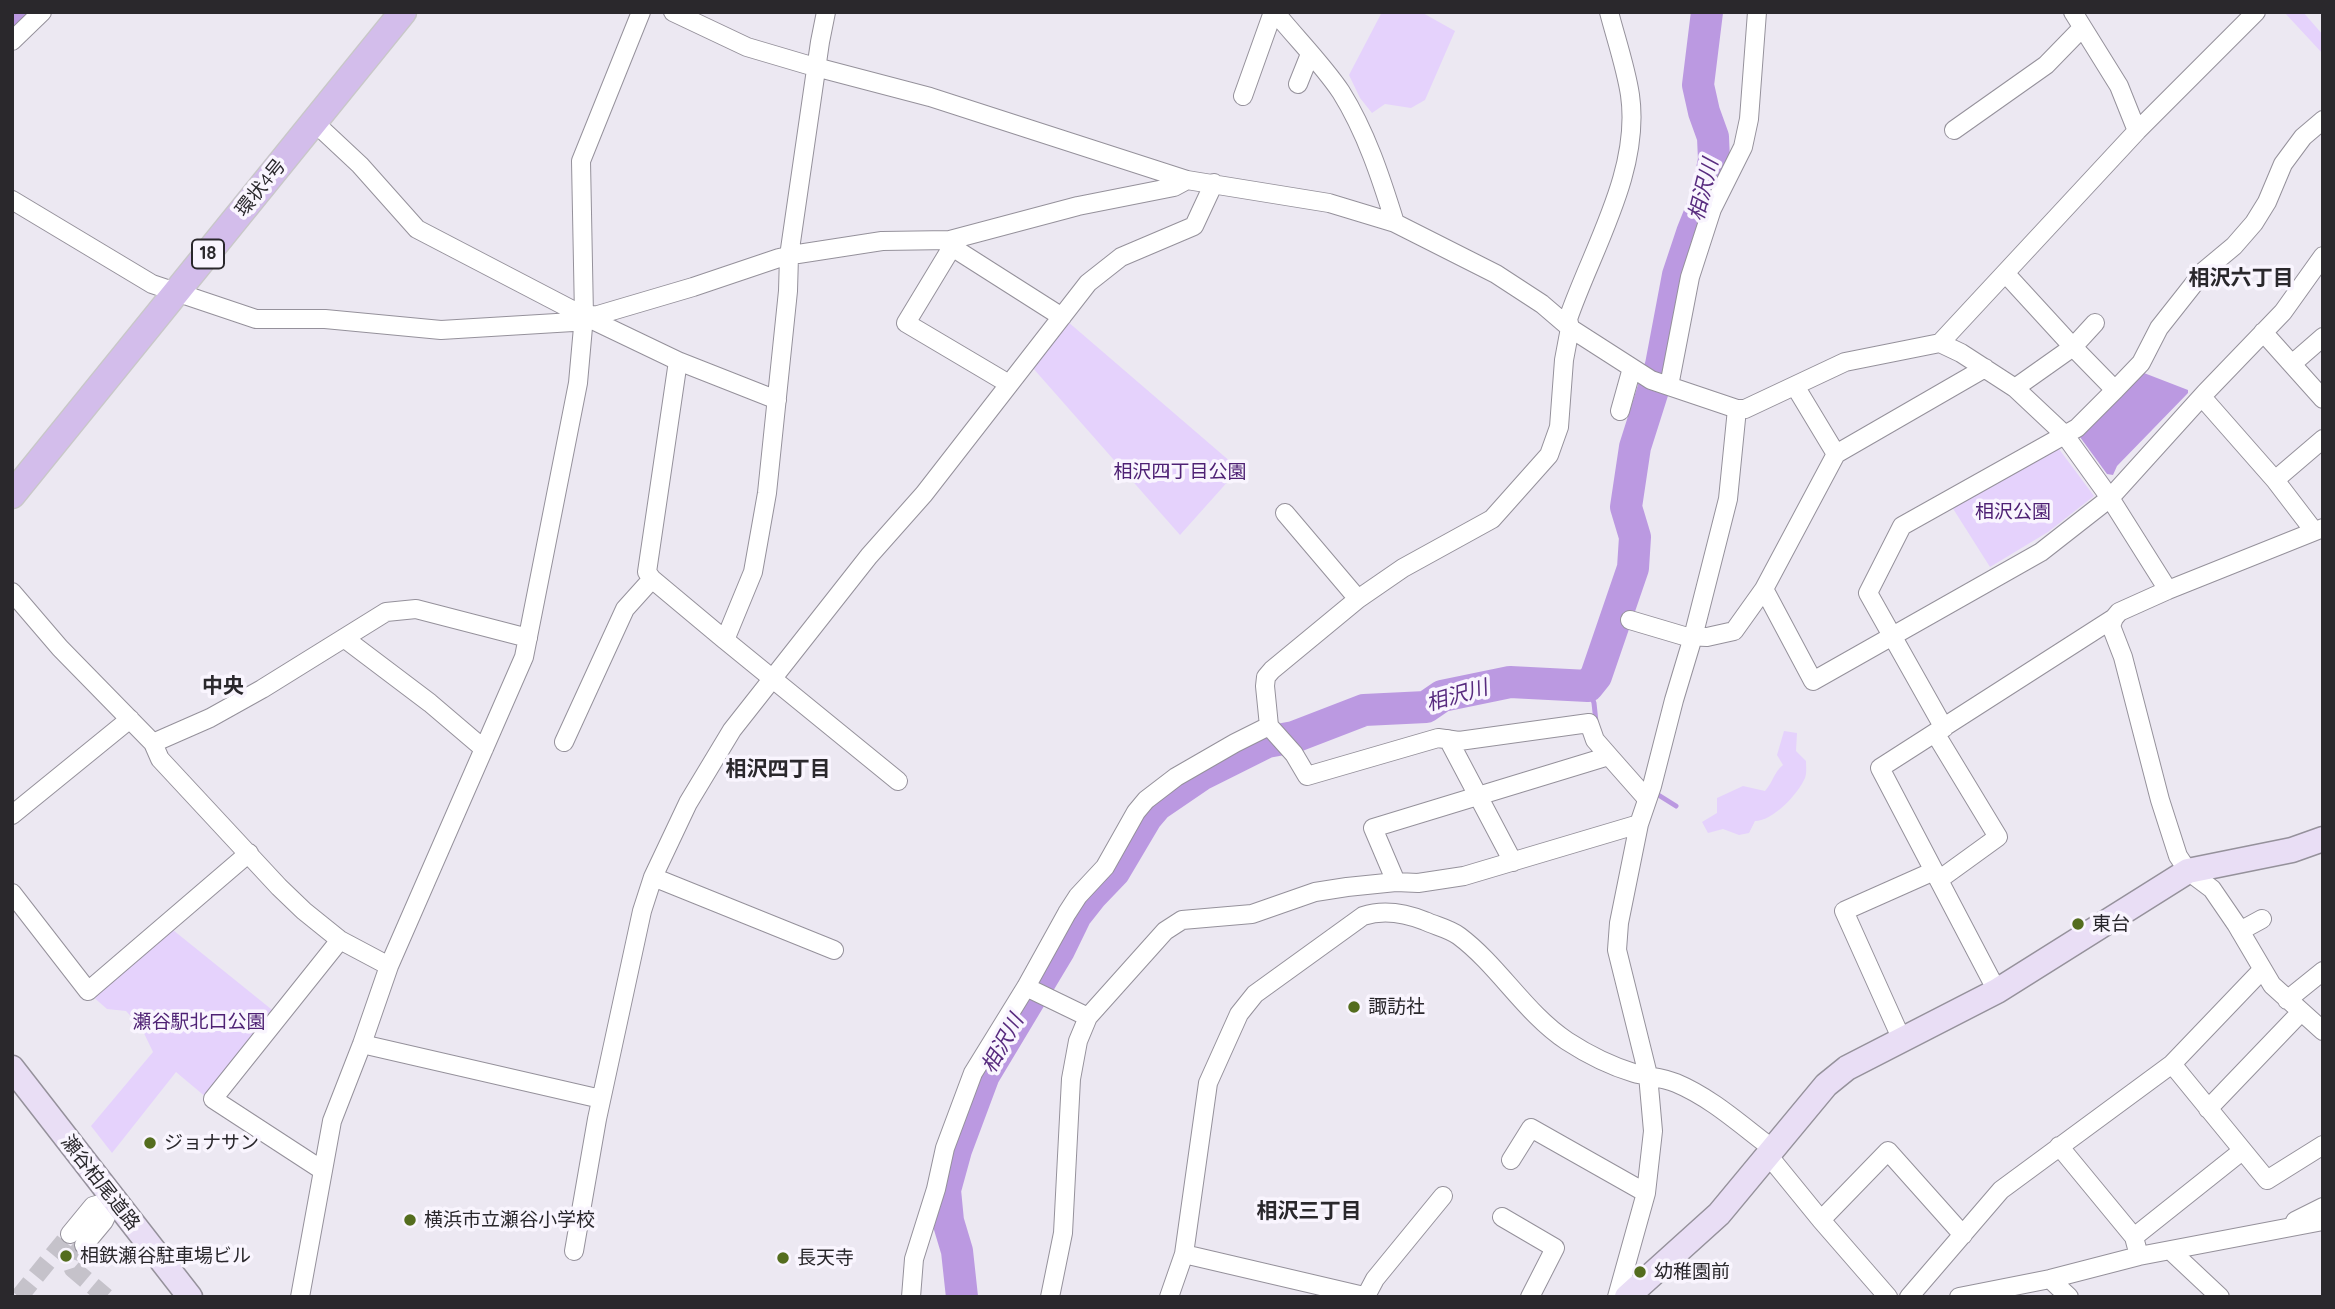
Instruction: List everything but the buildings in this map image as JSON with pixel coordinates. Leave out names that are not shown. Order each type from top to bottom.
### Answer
[{"type":"main road","name":"環状4号","points":[[12,495],[404,12]]},
{"type":"street","points":[[12,41],[42,12]]},
{"type":"street","points":[[300,1297],[332,1121],[388,966],[524,657],[578,383],[584,316],[581,161],[641,12]]},
{"type":"street","points":[[673,12],[747,47],[930,97],[1187,180],[1329,203],[1395,223],[1496,274],[1542,304],[1570,328],[1632,368],[1661,383],[1737,409],[1745,409],[1844,362],[1940,343],[1961,352],[2015,388],[2064,434],[2110,498],[2168,590]]},
{"type":"street","points":[[725,640],[753,572],[767,493],[788,291],[789,256],[826,12]]},
{"type":"street","points":[[1243,96],[1274,12],[1340,91],[1356,120],[1381,179],[1395,223]]},
{"type":"street","points":[[1609,12],[1630,95],[1630,146],[1624,174],[1568,319],[1570,328],[1564,360],[1559,427],[1549,455],[1492,519],[1403,568],[1358,599],[1272,670],[1266,677],[1265,686],[1272,730],[1289,747],[1307,776],[1438,738],[1459,741],[1589,723],[1595,740],[1649,793]]},
{"type":"street","points":[[1661,383],[1712,209],[1743,148],[1749,120],[1757,12]]},
{"type":"street","points":[[1940,343],[2137,131],[2256,12]]},
{"type":"street","points":[[1954,130],[2046,65],[2077,20],[2119,86],[2137,131]]},
{"type":"street","points":[[1298,84],[1310,54]]},
{"type":"street","points":[[1902,1040],[1844,911],[1937,875],[1998,837],[1868,593],[1902,526],[2077,428],[2141,363],[2159,328],[2204,271],[2234,246],[2254,223],[2267,202],[2283,164],[2304,137],[2323,120]]},
{"type":"street","points":[[314,122],[417,229],[584,316],[678,361],[777,400]]},
{"type":"street","points":[[12,200],[152,284],[256,319],[325,319],[441,330],[573,323],[584,316],[693,287],[789,256],[882,241],[951,244],[1079,206],[1174,187],[1187,180]]},
{"type":"street","points":[[574,1251],[601,1099],[642,911],[653,877],[688,803],[725,741],[869,556],[924,494],[1088,283],[1121,257],[1194,226],[1214,183]]},
{"type":"street","points":[[951,244],[1062,317]]},
{"type":"street","points":[[951,244],[906,323],[1009,384]]},
{"type":"street","points":[[1764,589],[1813,681],[2041,552],[2110,498],[2283,312],[2323,256]]},
{"type":"street","points":[[2006,274],[2115,390]]},
{"type":"street","points":[[2015,388],[2073,347],[2095,323]]},
{"type":"street","points":[[2263,332],[2323,399]]},
{"type":"street","points":[[2292,364],[2323,337]]},
{"type":"street","points":[[678,361],[647,572],[725,640],[898,781]]},
{"type":"street","points":[[1620,411],[1632,368]]},
{"type":"street","points":[[1630,620],[1693,637],[1734,631],[1764,589],[1836,454],[1986,368]]},
{"type":"street","points":[[1795,386],[1836,454]]},
{"type":"street","points":[[1997,991],[1880,768],[2114,618],[2119,612],[2319,529],[2202,397]]},
{"type":"street","points":[[1617,1297],[1646,1194],[1653,1131],[1648,1075],[1617,950],[1619,923],[1639,824],[1693,637],[1728,499],[1737,409]]},
{"type":"street","points":[[2274,480],[2323,439]]},
{"type":"street","points":[[1285,513],[1358,599]]},
{"type":"street","points":[[564,742],[625,609],[652,579]]},
{"type":"street","points":[[12,592],[60,648],[153,743],[160,759],[287,895],[340,940],[388,966]]},
{"type":"street","points":[[153,743],[210,718],[251,695],[386,612],[416,609],[528,638]]},
{"type":"street","points":[[2114,618],[2111,626],[2123,657],[2160,800],[2178,856],[2188,871],[2212,889],[2272,985],[2323,1031]]},
{"type":"street","points":[[344,638],[430,703],[484,750]]},
{"type":"street","points":[[12,815],[130,719]]},
{"type":"street","points":[[911,1297],[914,1259],[936,1189],[945,1148],[973,1073],[1032,990],[1067,913],[1078,896],[1105,867],[1136,812],[1146,800],[1176,777],[1235,743],[1272,730]]},
{"type":"street","points":[[1448,739],[1513,862]]},
{"type":"street","points":[[1396,882],[1373,828],[1609,756]]},
{"type":"street","points":[[1050,1297],[1063,1233],[1071,1079],[1079,1041],[1088,1017],[1165,931],[1182,920],[1252,914],[1315,892],[1464,876],[1639,824]]},
{"type":"street","points":[[1626,1297],[1719,1214],[1826,1085],[1847,1068],[1997,991],[2188,871],[2292,850],[2323,839]]},
{"type":"street","points":[[12,893],[88,991],[249,853]]},
{"type":"street","points":[[653,877],[834,950]]},
{"type":"street","points":[[1169,1297],[1184,1254],[1208,1083],[1238,1014],[1255,994],[1363,916],[1377,911],[1409,915],[1458,934],[1534,1013],[1566,1040],[1605,1062],[1636,1074],[1675,1082],[1701,1096],[1771,1152],[1821,1220],[1888,1297]]},
{"type":"street","points":[[2240,931],[2262,919]]},
{"type":"street","points":[[323,1170],[213,1099],[340,940]]},
{"type":"street","points":[[1909,1297],[2001,1190],[2172,1065],[2262,970]]},
{"type":"street","points":[[2208,1109],[2323,971]]},
{"type":"street","points":[[1032,990],[1088,1017]]},
{"type":"street","points":[[362,1044],[601,1099]]},
{"type":"street","points":[[2172,1065],[2267,1180],[2323,1145]]},
{"type":"street","name":"瀬谷柏尾道路","points":[[12,1068],[190,1297]]},
{"type":"street","points":[[1511,1160],[1531,1128],[1646,1194]]},
{"type":"street","points":[[2059,1146],[2134,1237],[2139,1256]]},
{"type":"street","points":[[1821,1220],[1888,1151],[1963,1236]]},
{"type":"street","points":[[2134,1237],[2242,1151]]},
{"type":"street","points":[[1184,1254],[1367,1296],[1375,1279],[1443,1196]]},
{"type":"street","points":[[77,1240],[104,1220],[114,1200]]},
{"type":"street","points":[[2277,1231],[2323,1206]]},
{"type":"street","points":[[1502,1217],[1555,1248],[1530,1297]]},
{"type":"street","points":[[1958,1297],[2050,1279],[2139,1256],[2323,1221]]},
{"type":"street","points":[[2171,1251],[2220,1297]]},
{"type":"street","points":[[2050,1279],[2069,1297]]},
{"type":"green space","points":[[1382,12],[1421,12],[1455,31],[1425,100],[1411,108],[1385,104],[1372,113],[1360,98],[1349,75]]},
{"type":"green space","points":[[2284,12],[2303,12],[2323,35],[2323,54]]},
{"type":"green space","name":"相沢四丁目公園","points":[[1067,321],[1239,469],[1180,535],[1032,367]]},
{"type":"green space","name":"相沢公園","points":[[2056,445],[2094,496],[2048,532],[1990,567],[1952,507]]},
{"type":"green space","points":[[1784,731],[1797,733],[1796,751],[1806,761],[1806,776],[1797,791],[1777,812],[1755,821],[1749,833],[1739,835],[1723,829],[1708,833],[1702,822],[1717,813],[1717,798],[1743,786],[1765,791],[1768,788],[1783,765],[1777,755]]},
{"type":"green space","name":"瀬谷駅北口公園","points":[[173,930],[276,1013],[207,1098],[176,1072],[112,1153],[91,1126],[153,1052],[141,1027],[126,1011],[107,1009],[91,995]]},
{"type":"shaded area","points":[[2144,373],[2188,390],[2188,393],[2117,466],[2113,475],[2107,474],[2080,437]]},
{"type":"waterway","points":[[12,26],[26,12]]},
{"type":"waterway","name":"相沢川","points":[[962,1297],[957,1251],[948,1221],[945,1190],[956,1150],[984,1075],[1059,950],[1076,915],[1114,872],[1146,818],[1157,805],[1201,775],[1267,742],[1294,737],[1364,710],[1426,707],[1442,696],[1510,682],[1588,686],[1596,676],[1633,568],[1635,537],[1626,507],[1635,447],[1661,365],[1678,275],[1706,198],[1714,160],[1713,137],[1698,85],[1707,12]]},
{"type":"waterway","points":[[1588,686],[1594,703],[1596,722]]},
{"type":"waterway","points":[[1652,791],[1676,806]]},
{"type":"tunnel","points":[[19,1297],[70,1234]]},
{"type":"tunnel","points":[[84,1245],[73,1259],[73,1269],[106,1297]]},
{"type":"place","name":"東台","points":[[2078,924]]},
{"type":"place","name":"諏訪社","points":[[1354,1007]]},
{"type":"place","name":"ジョナサン","points":[[150,1143]]},
{"type":"place","name":"横浜市立瀬谷小学校","points":[[410,1220]]},
{"type":"place","name":"相鉄瀬谷駐車場ビル","points":[[66,1256]]},
{"type":"place","name":"長天寺","points":[[783,1258]]},
{"type":"place","name":"幼稚園前","points":[[1640,1272]]},
{"type":"district","name":"相沢六丁目","points":[[2241,279]]},
{"type":"district","name":"中央","points":[[223,687]]},
{"type":"district","name":"相沢四丁目","points":[[778,770]]},
{"type":"district","name":"相沢三丁目","points":[[1309,1212]]}]
